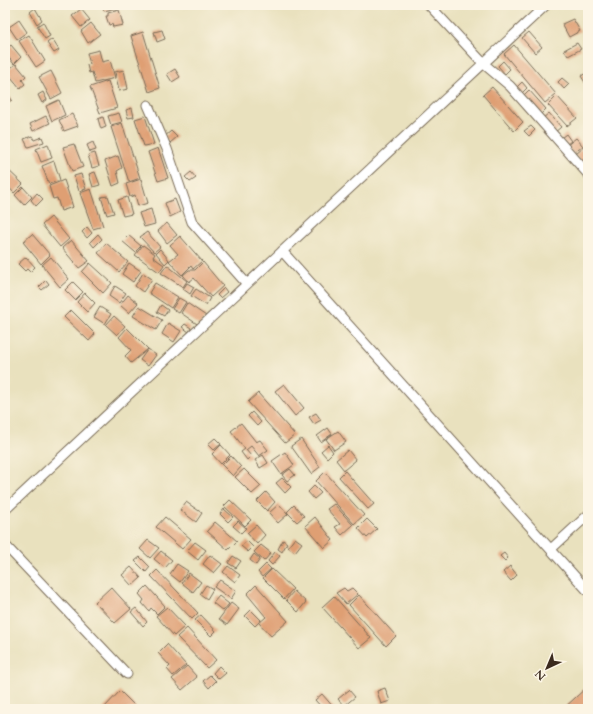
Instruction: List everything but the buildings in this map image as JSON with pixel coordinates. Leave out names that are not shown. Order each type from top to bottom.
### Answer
[{"type":"street","points":[[429,5],[484,64],[510,86],[588,174]]},
{"type":"street","points":[[5,510],[546,5]]},
{"type":"street","points":[[148,105],[166,149],[192,222],[247,284]]},
{"type":"street","points":[[282,252],[588,591]]},
{"type":"street","points":[[551,550],[588,515]]},
{"type":"street","points":[[5,545],[127,674]]}]
